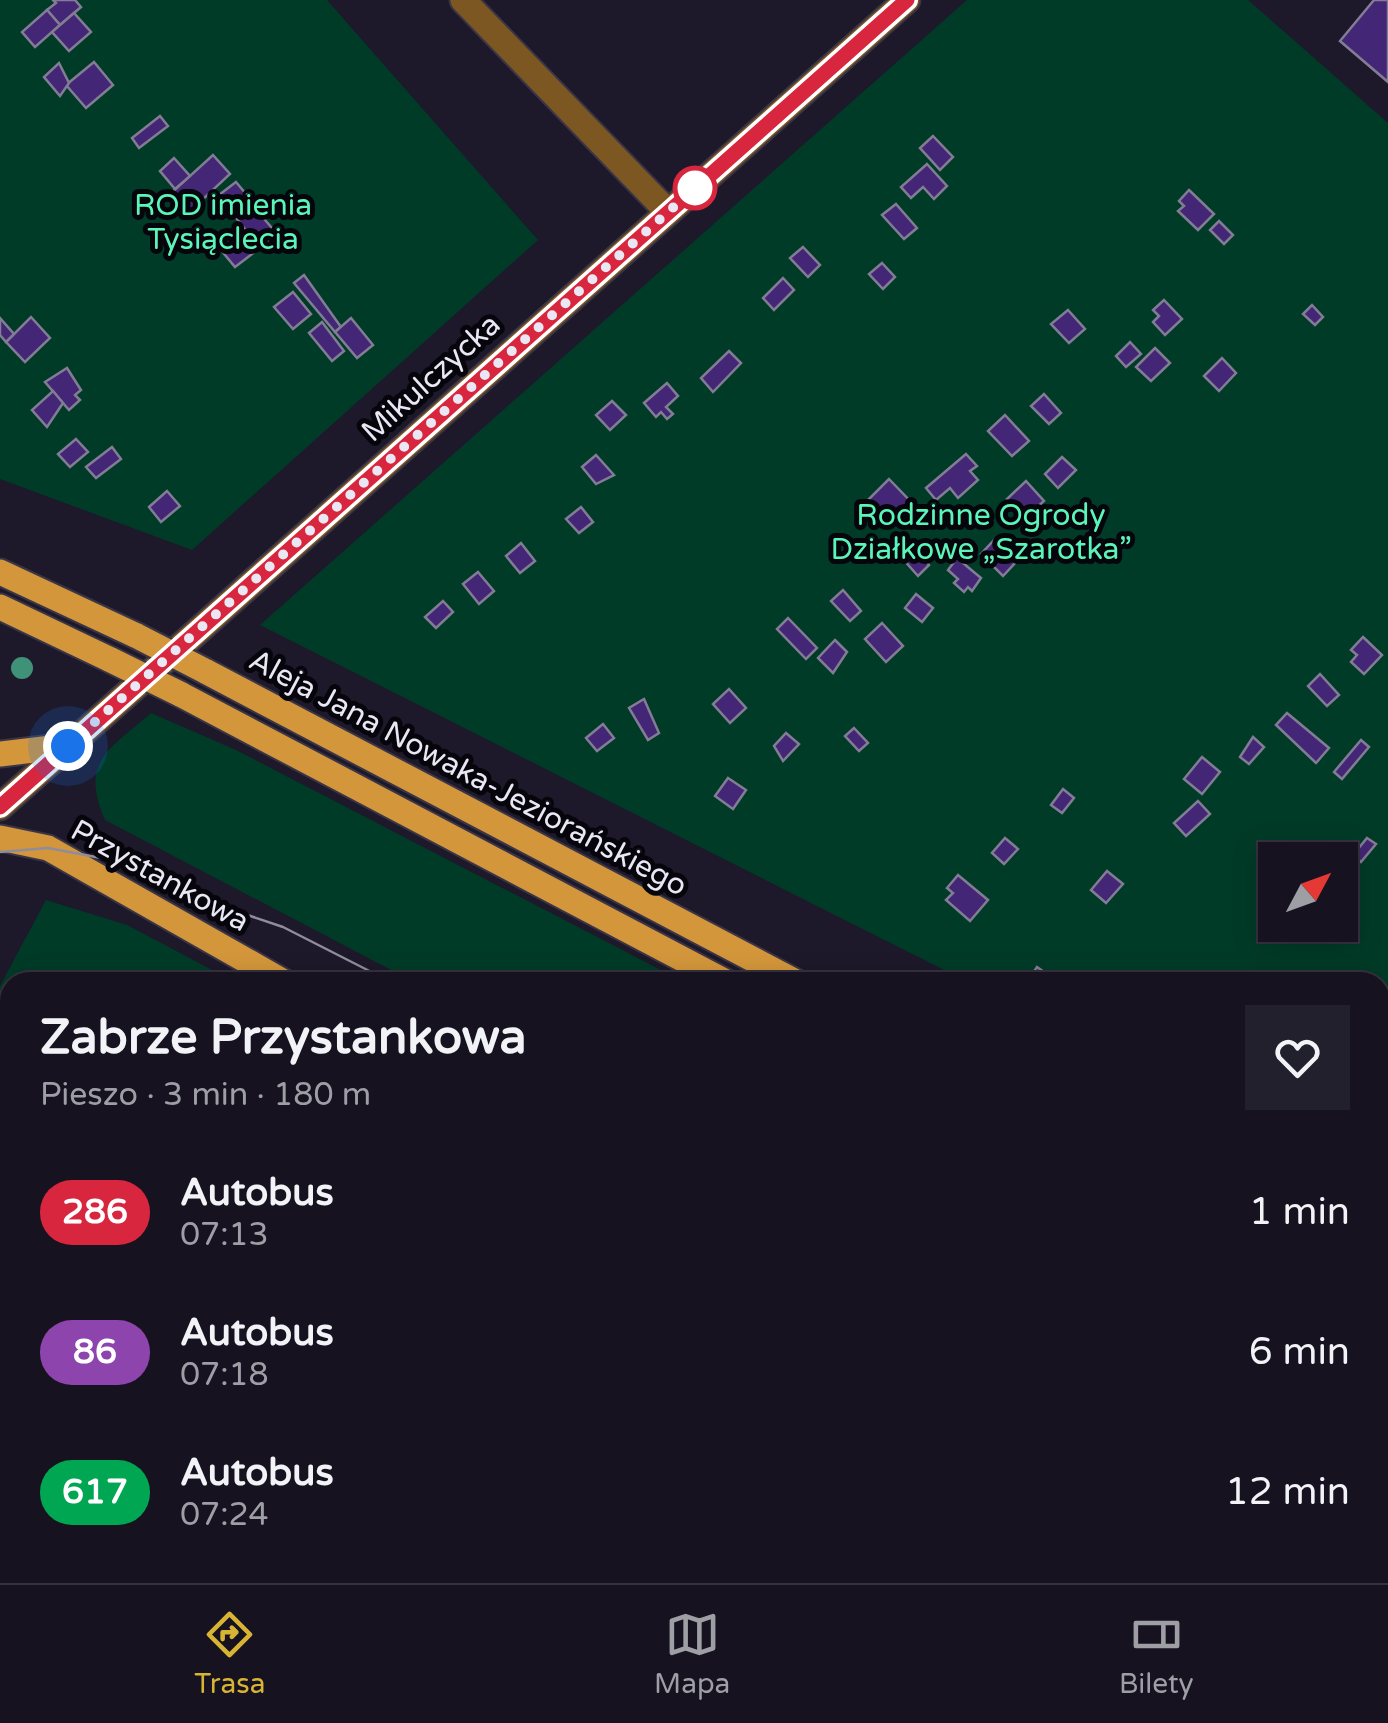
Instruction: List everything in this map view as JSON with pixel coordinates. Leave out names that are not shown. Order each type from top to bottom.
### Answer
[{"type":"main road","name":"Aleja Jana Nowaka-Jeziorańskiego","points":[[0,572],[205,671],[777,972]]},
{"type":"main road","points":[[0,608],[180,694],[707,972]]},
{"type":"main road","points":[[0,754],[68,746]]},
{"type":"main road","name":"Przystankowa","points":[[0,838],[48,848],[266,972]]},
{"type":"street","points":[[463,0],[668,212]]},
{"type":"street","name":"Mikulczycka","points":[[0,806],[907,0]]},
{"type":"green space","name":"ROD imienia Tysiąclecia","points":[[0,0],[327,0],[538,240],[192,550],[0,479]]},
{"type":"green space","name":"Rodzinne Ogrody Działkowe „Szarotka”","points":[[967,0],[1248,0],[1388,123],[1388,972],[948,972],[260,625]]},
{"type":"green space","points":[[151,713],[236,750],[665,972],[395,972],[105,820],[95,783],[97,770],[112,747]]},
{"type":"green space","points":[[46,900],[127,925],[216,972],[7,972]]},
{"type":"building","points":[[53,0],[75,0],[81,7],[60,25],[47,10],[56,3]]},
{"type":"building","points":[[1374,0],[1388,0],[1388,82],[1340,41]]},
{"type":"building","points":[[47,10],[60,25],[35,47],[22,32]]},
{"type":"building","points":[[74,13],[91,32],[69,51],[52,32]]},
{"type":"building","points":[[94,62],[113,85],[86,108],[66,85]]},
{"type":"building","points":[[59,63],[69,83],[60,96],[44,77]]},
{"type":"building","points":[[160,116],[168,126],[139,148],[132,138]]},
{"type":"building","points":[[933,136],[953,157],[940,170],[920,148]]},
{"type":"building","points":[[213,155],[230,174],[186,215],[169,195]]},
{"type":"building","points":[[174,158],[190,176],[175,189],[160,171]]},
{"type":"building","points":[[927,164],[947,186],[934,199],[923,187],[911,198],[901,187]]},
{"type":"building","points":[[236,182],[246,194],[224,210],[215,198]]},
{"type":"building","points":[[1189,190],[1214,214],[1198,230],[1178,211],[1184,206],[1179,201]]},
{"type":"building","points":[[896,204],[917,228],[904,239],[882,215]]},
{"type":"building","points":[[253,206],[278,235],[260,248],[237,219]]},
{"type":"building","points":[[1219,221],[1233,235],[1224,244],[1210,230]]},
{"type":"building","points":[[242,233],[256,251],[235,267],[220,249]]},
{"type":"building","points":[[803,247],[820,265],[808,277],[790,258]]},
{"type":"building","points":[[882,263],[895,277],[883,289],[869,274]]},
{"type":"building","points":[[304,275],[341,327],[335,332],[294,283]]},
{"type":"building","points":[[783,278],[794,290],[774,310],[763,298]]},
{"type":"building","points":[[293,292],[311,314],[293,329],[274,307]]},
{"type":"building","points":[[1164,300],[1182,319],[1165,335],[1153,322],[1159,316],[1153,310]]},
{"type":"building","points":[[1312,305],[1323,317],[1315,325],[1303,314]]},
{"type":"building","points":[[1068,310],[1085,329],[1069,343],[1051,324]]},
{"type":"building","points":[[31,317],[50,338],[25,362],[6,342]]},
{"type":"building","points":[[0,318],[14,334],[6,342],[0,335]]},
{"type":"building","points":[[351,318],[373,345],[357,358],[335,332]]},
{"type":"building","points":[[322,322],[344,351],[332,361],[309,333]]},
{"type":"building","points":[[1130,342],[1141,354],[1126,367],[1116,356]]},
{"type":"building","points":[[1155,348],[1170,363],[1151,381],[1136,367]]},
{"type":"building","points":[[729,351],[741,363],[713,392],[701,378]]},
{"type":"building","points":[[1222,358],[1236,373],[1219,391],[1204,376]]},
{"type":"building","points":[[67,368],[81,390],[75,395],[80,400],[69,410],[45,382]]},
{"type":"building","points":[[667,383],[678,396],[666,407],[673,414],[667,419],[661,412],[656,417],[644,403]]},
{"type":"building","points":[[53,391],[63,403],[47,427],[32,410]]},
{"type":"building","points":[[1044,394],[1061,413],[1049,424],[1031,406]]},
{"type":"building","points":[[612,401],[626,415],[610,430],[596,415]]},
{"type":"building","points":[[1005,415],[1029,441],[1012,456],[988,431]]},
{"type":"building","points":[[76,439],[88,452],[70,467],[58,454]]},
{"type":"building","points":[[112,447],[121,459],[96,478],[86,467]]},
{"type":"building","points":[[966,454],[977,466],[970,471],[978,480],[958,498],[950,488],[936,500],[926,488]]},
{"type":"building","points":[[596,455],[614,475],[596,484],[582,467]]},
{"type":"building","points":[[1062,457],[1076,470],[1058,488],[1045,474]]},
{"type":"building","points":[[889,479],[914,505],[895,524],[869,499]]},
{"type":"building","points":[[1026,481],[1044,501],[1025,518],[1007,499]]},
{"type":"building","points":[[167,491],[180,506],[161,522],[149,507]]},
{"type":"building","points":[[581,507],[593,522],[579,533],[566,519]]},
{"type":"building","points":[[994,540],[1016,562],[1003,576],[981,554]]},
{"type":"building","points":[[521,543],[535,561],[520,573],[506,556]]},
{"type":"building","points":[[916,547],[929,565],[918,576],[903,559]]},
{"type":"building","points":[[957,558],[981,578],[972,591],[968,587],[964,592],[948,570]]},
{"type":"building","points":[[478,572],[494,591],[479,604],[463,584]]},
{"type":"building","points":[[843,590],[861,611],[850,621],[831,601]]},
{"type":"building","points":[[916,594],[933,608],[922,622],[905,608]]},
{"type":"building","points":[[443,601],[453,612],[436,628],[425,617]]},
{"type":"building","points":[[788,618],[817,648],[806,659],[777,629]]},
{"type":"building","points":[[882,623],[903,646],[886,662],[865,639]]},
{"type":"building","points":[[1363,637],[1382,655],[1364,674],[1351,662],[1357,655],[1351,650]]},
{"type":"building","points":[[835,640],[847,652],[833,673],[818,658]]},
{"type":"building","points":[[1320,674],[1339,695],[1327,706],[1308,686]]},
{"type":"building","points":[[729,689],[746,708],[730,723],[713,704]]},
{"type":"building","points":[[644,699],[659,733],[648,740],[629,708]]},
{"type":"building","points":[[1287,713],[1329,748],[1316,763],[1276,725]]},
{"type":"building","points":[[603,724],[614,738],[597,751],[586,738]]},
{"type":"building","points":[[854,728],[868,743],[859,751],[845,736]]},
{"type":"building","points":[[786,733],[799,744],[783,761],[774,746]]},
{"type":"building","points":[[1253,737],[1264,747],[1249,764],[1240,757]]},
{"type":"building","points":[[1361,740],[1369,747],[1342,779],[1334,772]]},
{"type":"building","points":[[1202,757],[1220,772],[1202,794],[1184,779]]},
{"type":"building","points":[[728,778],[746,790],[733,809],[715,796]]},
{"type":"building","points":[[1063,789],[1074,798],[1062,813],[1051,805]]},
{"type":"building","points":[[1198,801],[1210,814],[1186,836],[1174,823]]},
{"type":"building","points":[[1005,838],[1018,849],[1004,864],[992,853]]},
{"type":"building","points":[[1367,838],[1376,844],[1361,862],[1358,849]]},
{"type":"building","points":[[1107,871],[1123,884],[1106,903],[1091,890]]},
{"type":"building","points":[[958,875],[988,900],[970,921],[946,900],[953,893],[947,888]]},
{"type":"tram line","points":[[0,852],[48,848],[117,861],[200,899],[283,927],[371,972]]},
{"type":"bus line","name":"286","points":[[0,807],[907,0]]},
{"type":"route","points":[[68,746],[200,633],[325,516],[695,188]]}]
